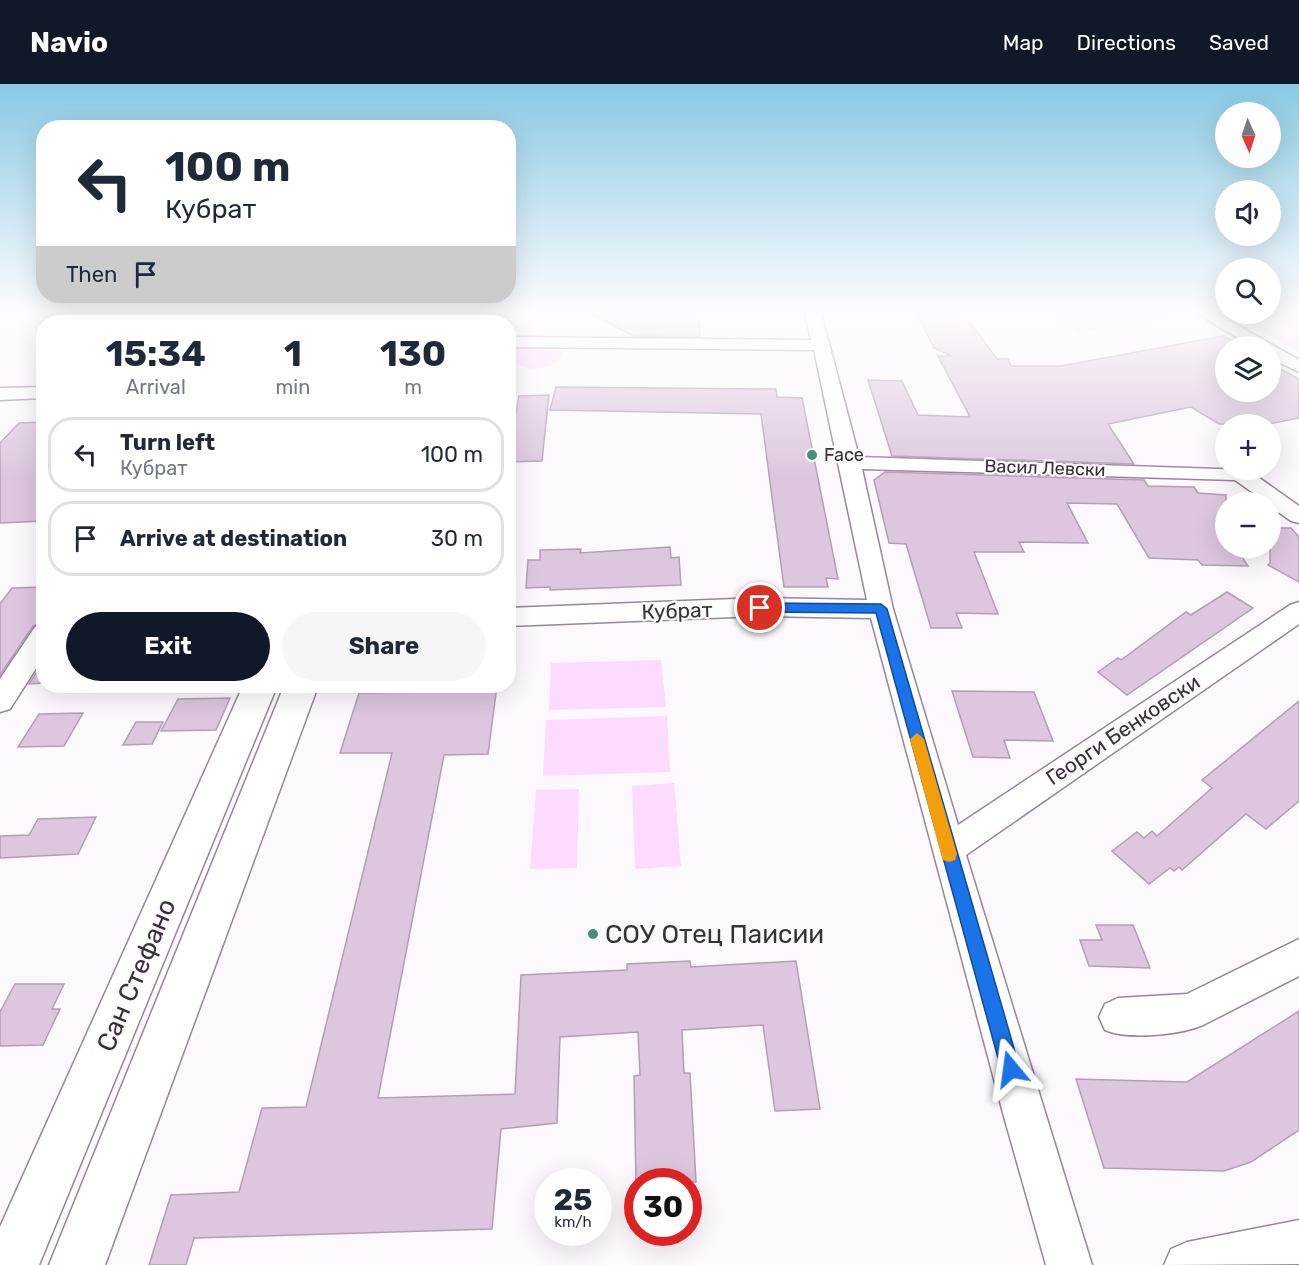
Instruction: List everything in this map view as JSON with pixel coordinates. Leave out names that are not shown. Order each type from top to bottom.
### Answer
[{"type":"main road","name":"Сан Стефано","points":[[11,1265],[257,693]]},
{"type":"main road","points":[[76,1265],[298,693]]},
{"type":"main road","points":[[218,785],[264,783]]},
{"type":"street","points":[[826,368],[850,463],[881,609],[1069,1265]]},
{"type":"street","points":[[4,398],[36,390]]},
{"type":"street","name":"Васил Левски","points":[[850,463],[1215,468]]},
{"type":"street","points":[[1248,480],[1299,516]]},
{"type":"street","name":"Кубрат","points":[[516,618],[760,608],[881,609]]},
{"type":"street","name":"Георги Бенковски","points":[[948,849],[1299,611]]},
{"type":"street","points":[[0,701],[36,646]]},
{"type":"street","points":[[1118,1017],[1190,1012],[1299,957]]},
{"type":"street","points":[[1187,1265],[1299,1242]]},
{"type":"shaded area","points":[[661,660],[666,707],[549,710],[551,663]]},
{"type":"shaded area","points":[[667,716],[670,772],[543,776],[546,720]]},
{"type":"shaded area","points":[[674,783],[681,866],[635,869],[632,786]]},
{"type":"shaded area","points":[[579,789],[577,868],[530,869],[536,790]]},
{"type":"building","points":[[944,368],[1215,368],[1215,402],[1281,402],[1281,369],[1299,379],[1299,418],[1281,422],[1281,414],[1215,414],[1215,422],[1191,407],[1108,424],[1134,464],[892,456],[868,380],[902,381],[918,415],[970,417]]},
{"type":"building","points":[[556,387],[776,389],[777,397],[802,398],[838,579],[826,578],[828,587],[784,587],[761,414],[550,410]]},
{"type":"building","points":[[549,395],[542,461],[516,462],[516,414],[519,396]]},
{"type":"building","points":[[36,422],[36,521],[0,523],[0,443],[19,423]]},
{"type":"building","points":[[885,472],[1144,480],[1148,486],[1194,487],[1198,493],[1215,494],[1215,558],[1243,558],[1248,566],[1202,565],[1198,560],[1149,558],[1117,504],[1067,503],[1088,543],[1019,542],[1024,552],[974,552],[998,614],[956,613],[962,628],[931,628],[906,544],[889,543],[874,480]]},
{"type":"building","points":[[1281,528],[1291,528],[1299,537],[1299,582],[1268,565],[1270,558],[1281,558]]},
{"type":"building","points":[[670,547],[671,558],[679,557],[681,585],[550,590],[550,587],[526,588],[528,560],[540,560],[540,550],[581,549],[580,553]]},
{"type":"building","points":[[36,587],[36,625],[0,675],[0,604],[12,588]]},
{"type":"building","points":[[1227,592],[1253,608],[1127,695],[1098,672],[1118,658],[1121,660],[1186,612],[1191,615]]},
{"type":"building","points":[[36,673],[36,684],[29,684]]},
{"type":"building","points":[[952,691],[1034,692],[1053,741],[1004,740],[1010,758],[973,757]]},
{"type":"building","points":[[359,693],[496,693],[488,754],[444,755],[378,1098],[515,1094],[521,975],[627,970],[627,964],[690,961],[691,967],[796,961],[820,1109],[775,1111],[763,1025],[682,1030],[684,1073],[690,1073],[695,1168],[636,1168],[634,1076],[640,1075],[638,1032],[560,1037],[557,1123],[501,1129],[492,1229],[194,1238],[186,1265],[149,1265],[171,1195],[239,1192],[262,1108],[306,1107],[392,753],[340,753]]},
{"type":"building","points":[[230,698],[216,730],[161,731],[178,699]]},
{"type":"building","points":[[1299,701],[1299,801],[1266,829],[1246,814],[1182,870],[1179,867],[1174,871],[1170,868],[1149,884],[1112,851],[1137,832],[1144,838],[1152,831],[1157,836],[1212,788],[1202,780]]},
{"type":"building","points":[[83,713],[64,746],[18,747],[39,714]]},
{"type":"building","points":[[136,722],[163,722],[152,744],[123,745]]},
{"type":"building","points":[[96,817],[78,854],[0,858],[0,836],[29,835],[38,819]]},
{"type":"building","points":[[1096,925],[1133,925],[1150,968],[1089,966],[1080,940],[1102,940]]},
{"type":"building","points":[[15,984],[64,984],[52,1009],[60,1009],[43,1045],[0,1046],[0,1012]]},
{"type":"building","points":[[1299,1011],[1299,1130],[1251,1162],[1224,1171],[1104,1168],[1076,1079],[1187,1082]]},
{"type":"slow traffic","points":[[917,739],[949,854]]},
{"type":"place","name":"Face","points":[[812,455]]},
{"type":"place","name":"СОУ Отец Паисии","points":[[593,934]]},
{"type":"route","points":[[760,608],[881,609],[1011,1069]]}]
